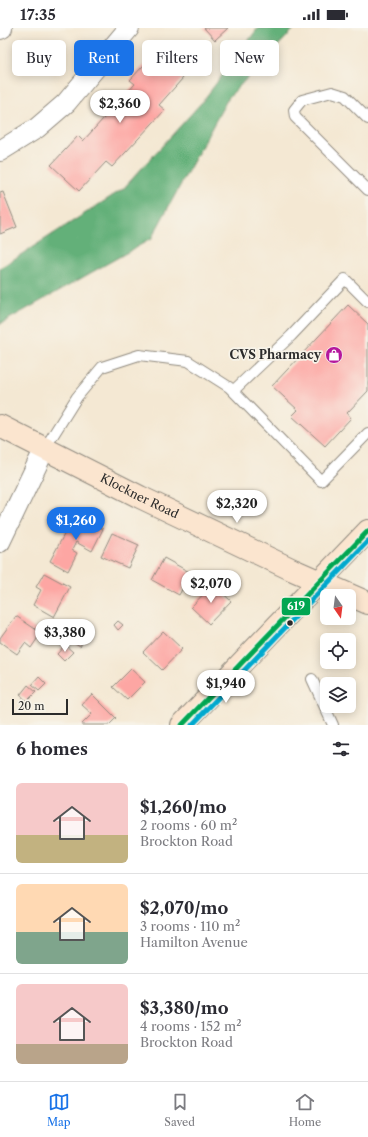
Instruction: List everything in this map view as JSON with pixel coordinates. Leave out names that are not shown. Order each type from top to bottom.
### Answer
[{"type":"main road","name":"Klockner Road","points":[[0,426],[140,497],[368,603]]},
{"type":"main road","points":[[182,725],[368,531]]},
{"type":"street","points":[[0,151],[37,128],[66,103],[129,28]]},
{"type":"street","points":[[0,542],[45,448]]},
{"type":"lane","points":[[368,119],[345,96],[332,92],[302,100],[294,110],[296,117],[368,190]]},
{"type":"lane","points":[[233,391],[291,336],[345,279],[368,302]]},
{"type":"lane","points":[[45,448],[77,397],[102,367],[139,355],[188,361],[229,387],[320,481],[368,433]]},
{"type":"lane","points":[[312,679],[333,725]]},
{"type":"green space","points":[[258,28],[295,28],[279,45],[279,40],[249,40]]},
{"type":"green space","points":[[222,76],[249,76],[228,98],[151,239],[0,324],[0,268],[123,189],[202,102]]},
{"type":"building","points":[[204,28],[228,28],[215,40]]},
{"type":"building","points":[[142,67],[142,76],[181,76],[183,78],[159,105],[165,110],[112,167],[106,162],[79,191],[51,165],[78,136],[83,141],[135,84],[130,80]]},
{"type":"building","points":[[3,192],[17,227],[0,234],[0,193]]},
{"type":"building","name":"CVS Pharmacy","points":[[348,305],[368,324],[368,391],[347,413],[351,418],[325,446],[292,416],[298,410],[272,386]]},
{"type":"building","points":[[75,514],[103,529],[92,551],[76,542],[72,550],[77,553],[68,571],[50,561]]},
{"type":"building","points":[[112,533],[139,545],[128,568],[101,556]]},
{"type":"building","points":[[164,558],[191,573],[179,595],[152,580]]},
{"type":"building","points":[[44,573],[70,587],[54,617],[33,605],[41,590],[36,587]]},
{"type":"building","points":[[203,577],[209,584],[204,589],[197,583]]},
{"type":"building","points":[[213,584],[231,601],[209,624],[191,607]]},
{"type":"building","points":[[16,616],[41,633],[31,648],[25,643],[17,654],[0,642],[0,638]]},
{"type":"building","points":[[118,621],[123,625],[118,630],[114,625]]},
{"type":"building","points":[[79,631],[86,636],[80,646],[72,641]]},
{"type":"building","points":[[163,631],[182,649],[162,670],[143,652]]},
{"type":"building","points":[[65,645],[73,652],[64,661],[57,654]]},
{"type":"building","points":[[131,669],[145,682],[127,700],[113,687]]},
{"type":"building","points":[[39,677],[46,684],[39,691],[32,685]]},
{"type":"building","points":[[28,685],[36,692],[27,701],[20,695]]},
{"type":"building","points":[[92,694],[116,718],[109,725],[81,725],[92,714],[82,705]]},
{"type":"transit line","name":"619","points":[[182,725],[368,531]]},
{"type":"transit line","points":[[192,725],[368,541]]},
{"type":"place","name":"CVS Pharmacy","points":[[334,355]]}]
